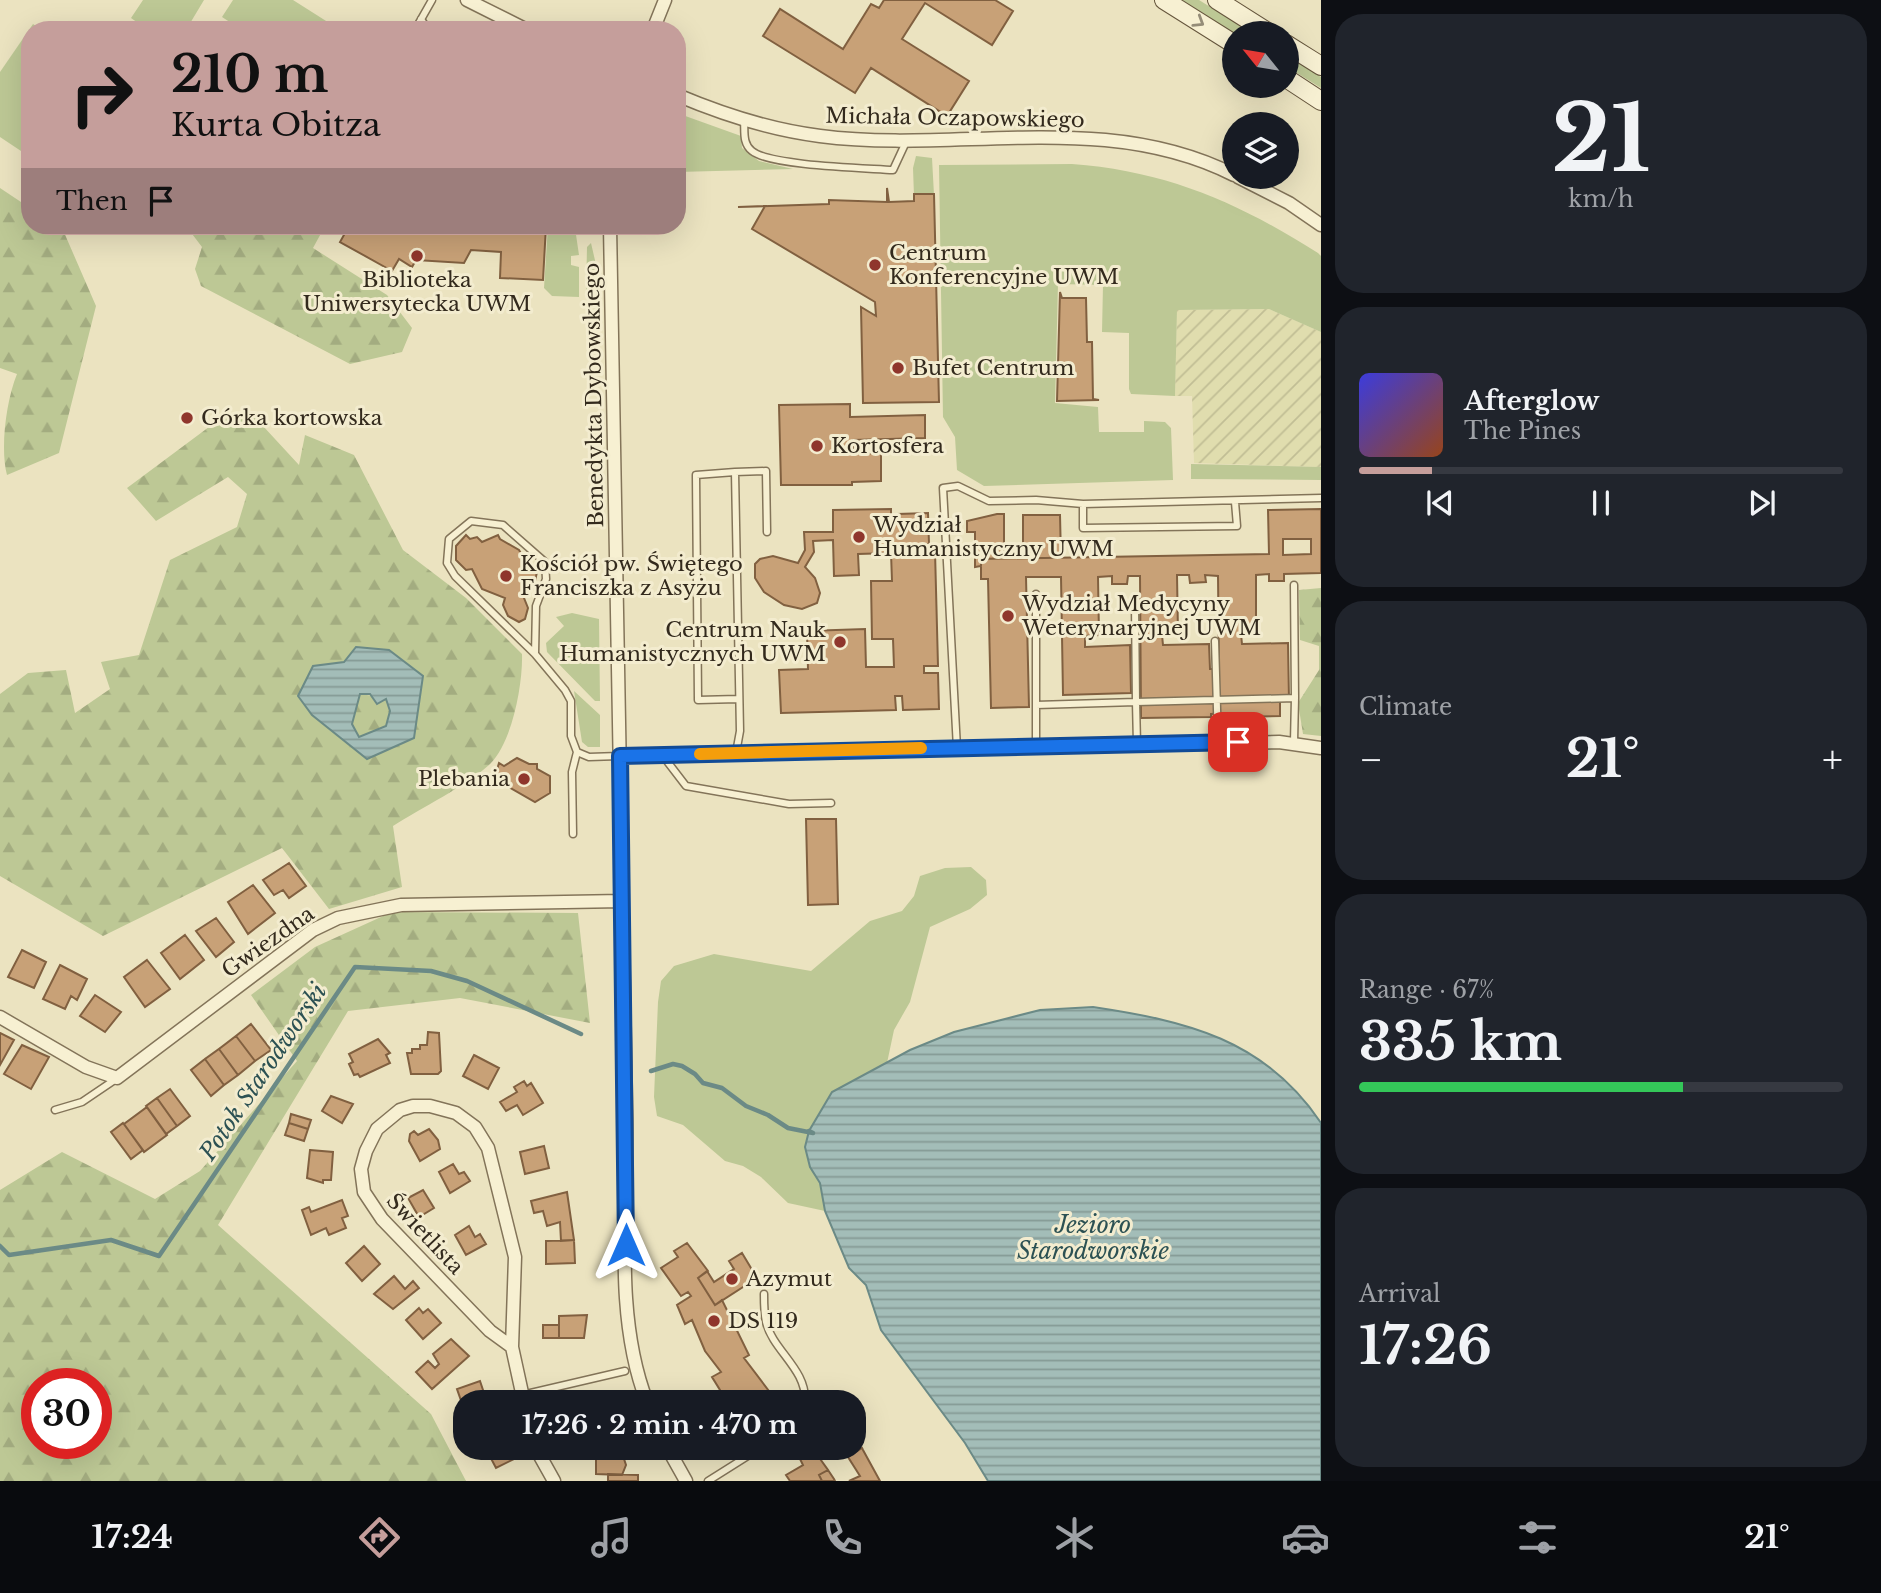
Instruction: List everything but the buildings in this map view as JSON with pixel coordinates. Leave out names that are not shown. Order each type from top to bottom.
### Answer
[{"type":"main road","points":[[1164,0],[1222,36]]},
{"type":"main road","points":[[1217,0],[1250,21]]},
{"type":"main road","points":[[1299,52],[1321,66]]},
{"type":"main road","points":[[1299,87],[1321,101]]},
{"type":"street","points":[[467,0],[509,21]]},
{"type":"street","points":[[657,21],[665,0]]},
{"type":"street","name":"Michała Oczapowskiego","points":[[686,98],[744,120],[819,136],[907,140],[1067,136],[1161,150],[1222,171]]},
{"type":"street","name":"Michała Oczapowskiego","points":[[1262,189],[1289,203],[1321,225]]},
{"type":"street","name":"Benedykta Dybowskiego","points":[[610,235],[627,1313],[628,1336],[644,1390]]},
{"type":"street","points":[[620,756],[1294,742],[1321,748]]},
{"type":"street","name":"Gwiezdna","points":[[117,1078],[313,930],[338,918],[401,905],[622,901]]},
{"type":"street","points":[[0,1017],[86,1067],[117,1078]]},
{"type":"street","name":"Świetlista","points":[[512,1347],[490,1331],[382,1219],[363,1192],[361,1169],[366,1151],[377,1129],[400,1110],[413,1106],[429,1106],[456,1113],[475,1127],[488,1149],[515,1257],[512,1347],[521,1390]]},
{"type":"street","points":[[542,1460],[554,1481]]},
{"type":"street","points":[[674,1460],[686,1481]]},
{"type":"lane","points":[[421,19],[432,0]]},
{"type":"lane","points":[[744,120],[745,141],[752,151],[785,161],[893,170],[907,140]]},
{"type":"lane","points":[[738,699],[698,699],[696,475],[766,471],[767,532]]},
{"type":"lane","points":[[735,472],[740,731],[736,753]]},
{"type":"lane","points":[[957,748],[943,488],[958,486],[989,501],[1035,499],[1083,505],[1321,498]]},
{"type":"lane","points":[[1083,505],[1083,528],[1237,526],[1235,502]]},
{"type":"lane","points":[[535,654],[536,606],[546,579],[545,562],[503,525],[471,521],[449,539],[447,564],[455,576],[535,654],[571,701],[571,736],[577,752],[572,772],[573,834]]},
{"type":"lane","points":[[1294,585],[1294,742]]},
{"type":"lane","points":[[1036,594],[1036,746]]},
{"type":"lane","points":[[1135,604],[1137,744]]},
{"type":"lane","points":[[1215,641],[1218,743]]},
{"type":"lane","points":[[1036,705],[1295,698]]},
{"type":"lane","points":[[577,752],[589,757],[620,756]]},
{"type":"lane","points":[[662,755],[686,786],[789,804],[831,803]]},
{"type":"lane","name":"Gwiezdna","points":[[55,1110],[82,1102],[117,1078]]},
{"type":"lane","points":[[764,1294],[766,1324],[795,1367],[806,1390]]},
{"type":"lane","name":"Świetlista","points":[[553,1390],[625,1371]]},
{"type":"lane","points":[[708,1481],[741,1460]]},
{"type":"shaded area","points":[[1269,309],[1321,332],[1321,467],[1194,463],[1192,396],[1175,396],[1177,310]]},
{"type":"green space","points":[[143,0],[204,0],[191,21],[135,21],[131,18]]},
{"type":"green space","points":[[233,0],[293,0],[326,21],[228,21],[222,17]]},
{"type":"green space","points":[[1182,0],[1199,0],[1233,21],[1222,21],[1222,25]]},
{"type":"green space","points":[[21,41],[21,151],[0,137],[0,72]]},
{"type":"green space","points":[[1299,63],[1321,77],[1321,88],[1299,74]]},
{"type":"green space","points":[[686,116],[741,136],[742,148],[759,161],[793,169],[686,172]]},
{"type":"green space","points":[[916,156],[932,158],[934,195],[914,196],[913,168]]},
{"type":"green space","points":[[1072,164],[1139,174],[1201,192],[1260,219],[1318,253],[1321,256],[1321,332],[1269,309],[1177,310],[1175,396],[1131,394],[1129,333],[1102,332],[1103,285],[1058,284],[1055,403],[1098,407],[1099,432],[1144,432],[1144,421],[1165,422],[1171,428],[1173,480],[984,486],[957,470],[955,437],[943,417],[939,165]]},
{"type":"green space","points":[[0,188],[21,202],[21,235],[65,235],[96,306],[59,453],[7,475],[5,425],[17,374],[0,368]]},
{"type":"green space","points":[[193,235],[320,235],[313,248],[387,295],[412,328],[402,352],[350,364],[201,286],[195,269],[202,247]]},
{"type":"green space","points":[[547,235],[576,235],[579,255],[571,256],[571,265],[579,267],[579,297],[552,296],[544,288]]},
{"type":"green space","points":[[591,243],[600,282],[589,299],[586,295],[587,247]]},
{"type":"green space","points":[[250,412],[299,465],[305,435],[354,455],[403,550],[466,598],[522,654],[514,713],[504,743],[489,765],[456,789],[393,826],[402,887],[329,909],[282,848],[103,936],[0,876],[0,694],[28,673],[66,670],[75,713],[110,689],[101,662],[139,655],[170,560],[237,527],[247,494],[228,477],[156,521],[127,488],[217,421]],"holes":[[[356,647],[389,650],[423,676],[367,759],[312,715]]]},
{"type":"green space","points":[[1191,464],[1321,467],[1321,480],[1191,479]]},
{"type":"green space","points":[[1321,588],[1321,736],[1303,734],[1298,703],[1319,670],[1319,646],[1300,640],[1299,590]]},
{"type":"green space","points":[[572,613],[599,619],[600,701],[595,701],[547,652],[546,643],[564,626],[556,617]]},
{"type":"green space","points":[[574,691],[600,715],[600,747],[588,747],[582,742]]},
{"type":"green space","points":[[360,694],[387,698],[390,711],[386,726],[359,737],[352,724]]},
{"type":"green space","points":[[971,867],[986,880],[987,895],[970,909],[930,927],[910,1002],[894,1030],[887,1063],[832,1092],[809,1131],[810,1167],[820,1183],[825,1211],[788,1203],[761,1177],[743,1166],[725,1161],[683,1125],[657,1116],[654,1097],[658,1002],[661,981],[674,966],[714,954],[811,971],[870,921],[902,911],[914,896],[920,876],[945,868]]},
{"type":"green space","points":[[392,912],[578,913],[590,1023],[460,998],[348,1011],[218,1225],[431,1414],[466,1481],[0,1481],[0,1190],[62,1152],[155,1199],[200,1171],[297,1061],[251,995],[315,947]]},
{"type":"water","points":[[356,647],[389,650],[423,676],[414,738],[367,759],[312,715],[298,696],[313,666],[344,662]],"holes":[[[360,694],[370,694],[377,704],[386,699],[390,711],[386,726],[359,737],[352,724]]]},
{"type":"water","name":"Jezioro Starodworskie","points":[[1093,1007],[1160,1019],[1191,1028],[1249,1053],[1275,1071],[1299,1094],[1321,1123],[1321,1481],[988,1481],[965,1443],[881,1330],[866,1285],[849,1268],[825,1211],[820,1183],[810,1167],[805,1147],[809,1131],[832,1092],[910,1050],[954,1032],[1040,1010]]},
{"type":"waterway","name":"Potok Starodworski","points":[[0,1246],[9,1255],[111,1240],[159,1256],[355,967],[431,971],[467,981],[581,1034]]},
{"type":"waterway","name":"Potok Starodworski","points":[[651,1071],[673,1064],[682,1066],[703,1083],[722,1088],[746,1106],[768,1115],[788,1128],[813,1133],[809,1131]]},
{"type":"slow traffic","points":[[700,754],[921,748]]},
{"type":"place","name":"Biblioteka Uniwersytecka UWM","points":[[417,256]]},
{"type":"place","name":"Centrum Konferencyjne UWM","points":[[875,265]]},
{"type":"place","name":"Bufet Centrum","points":[[898,368]]},
{"type":"place","name":"Górka kortowska","points":[[187,418]]},
{"type":"place","name":"Kortosfera","points":[[817,446]]},
{"type":"place","name":"Wydział Humanistyczny UWM","points":[[859,537]]},
{"type":"place","name":"Kościół pw. Świętego Franciszka z Asyżu","points":[[506,576]]},
{"type":"place","name":"Wydział Medycyny Weterynaryjnej UWM","points":[[1008,616]]},
{"type":"place","name":"Centrum Nauk Humanistycznych UWM","points":[[840,642]]},
{"type":"place","name":"Plebania","points":[[524,779]]},
{"type":"place","name":"Azymut","points":[[732,1279]]},
{"type":"place","name":"DS 119","points":[[714,1321]]},
{"type":"route","points":[[626,1245],[620,756],[1238,742]]}]
